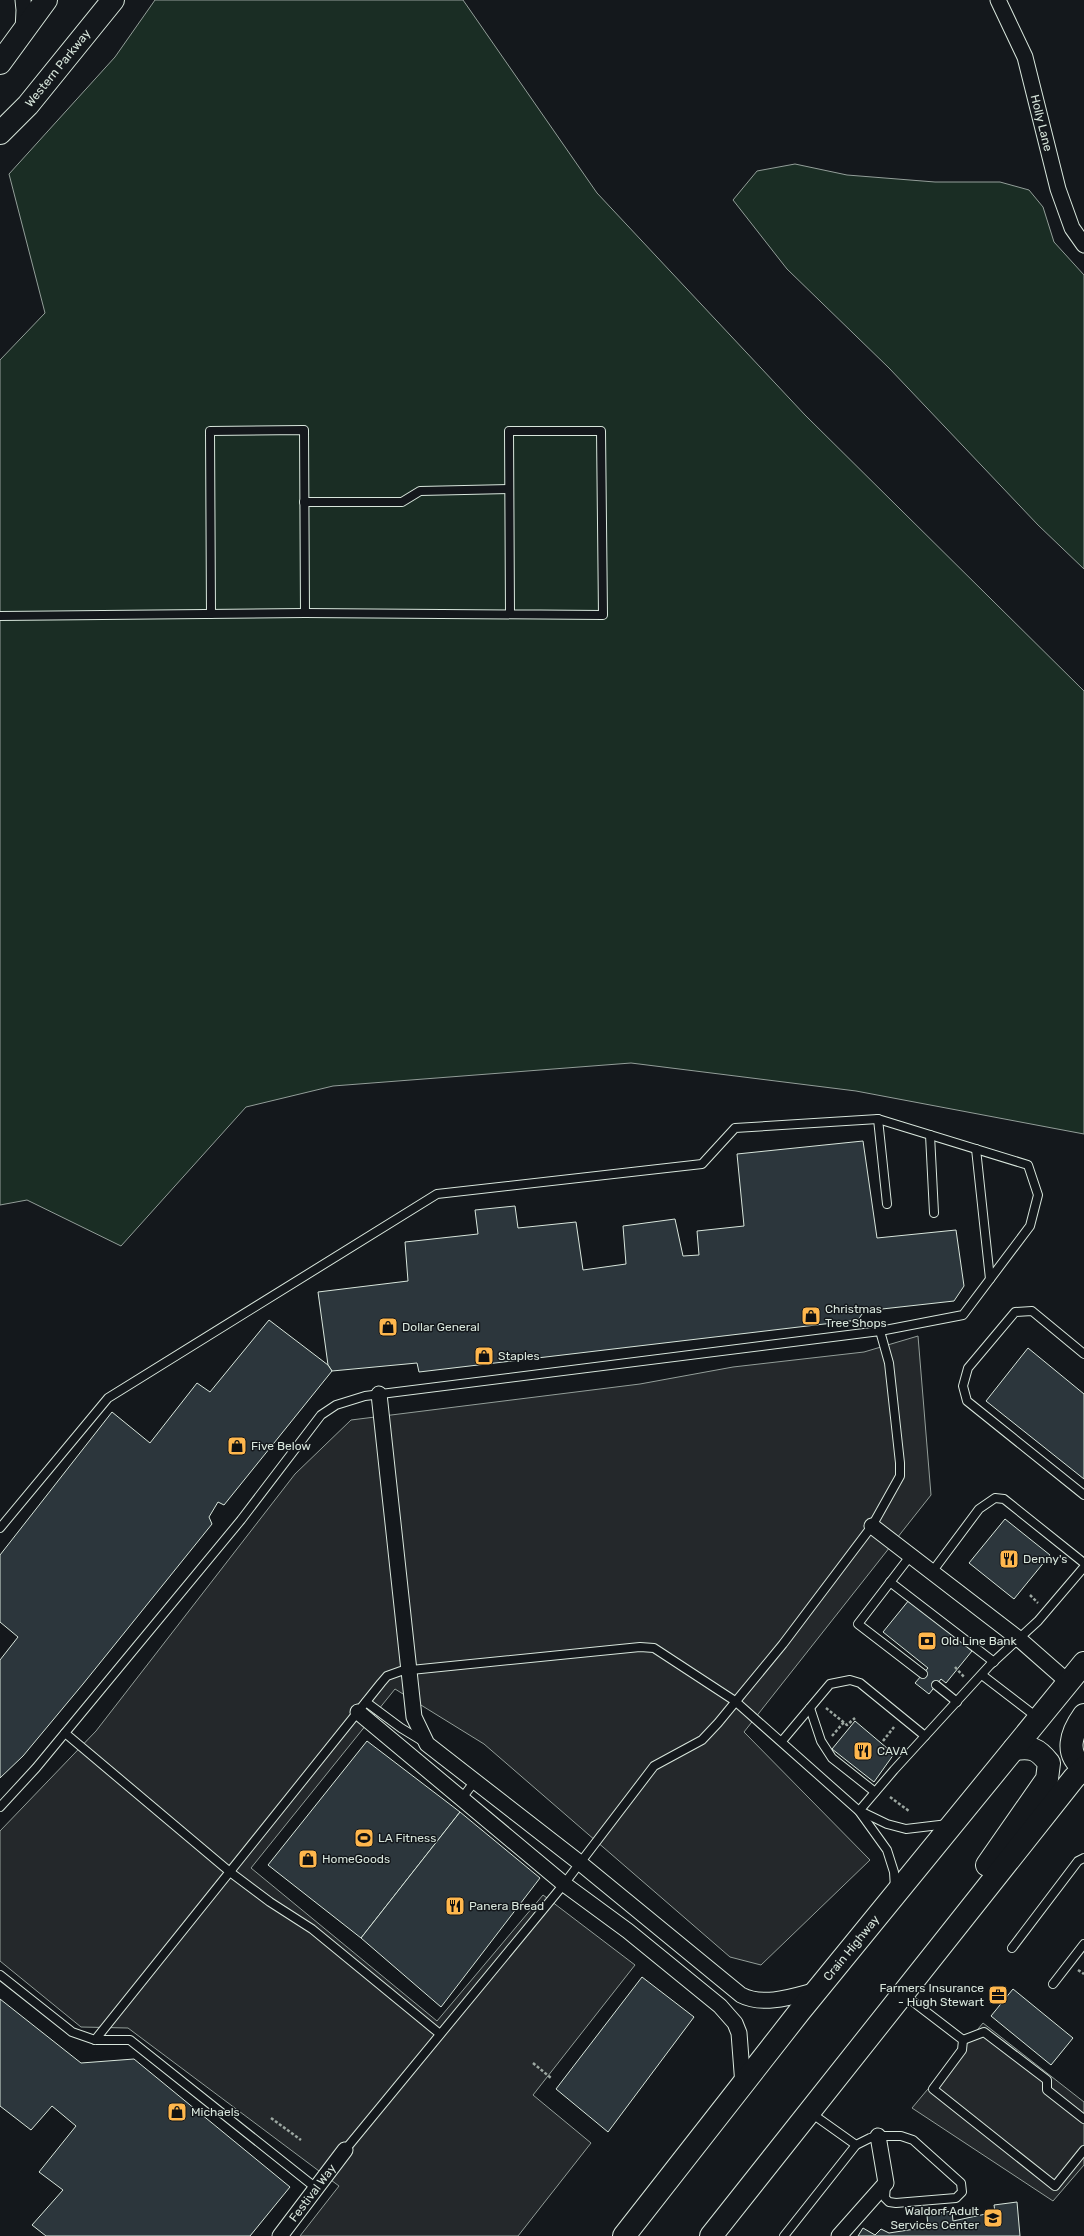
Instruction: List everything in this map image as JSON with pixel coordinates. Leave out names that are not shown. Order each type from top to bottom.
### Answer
[{"type":"main road","points":[[0,63],[46,0]]},
{"type":"main road","name":"Western Parkway","points":[[0,133],[28,105],[113,0]]},
{"type":"main road","name":"Crain Highway","points":[[624,2236],[817,1990],[1084,1663]]},
{"type":"main road","points":[[711,2236],[1074,1778],[1084,1768],[1074,1761],[1071,1750],[1073,1737],[1084,1716]]},
{"type":"main road","points":[[899,1998],[901,1980],[986,1866],[1047,1779],[1049,1763],[1044,1757],[1034,1748],[1029,1747],[1014,1749]]},
{"type":"street","points":[[22,33],[23,0]]},
{"type":"street","name":"Holly Lane","points":[[998,0],[1024,57],[1058,189],[1072,228],[1084,245]]},
{"type":"street","points":[[379,1394],[411,1670],[414,1717],[427,1744],[580,1862],[748,1999],[775,2000],[817,1990]]},
{"type":"street","points":[[872,1526],[1019,1639],[1068,1682]]},
{"type":"street","points":[[362,1707],[462,1798],[564,1884],[628,1931],[725,2012],[735,2023],[739,2032],[743,2085]]},
{"type":"street","points":[[839,2236],[886,2183],[878,2136]]},
{"type":"street","name":"Festival Way","points":[[280,2236],[345,2150]]},
{"type":"lane","points":[[211,614],[210,431],[304,430],[305,613]]},
{"type":"lane","points":[[0,616],[305,613],[603,615],[601,431],[509,431],[510,614]]},
{"type":"lane","points":[[304,502],[402,502],[420,491],[509,490]]},
{"type":"lane","points":[[878,1119],[887,1204]]},
{"type":"lane","points":[[0,1528],[108,1398],[437,1194],[702,1164],[735,1128],[878,1119],[1028,1165],[1038,1195],[1030,1226],[963,1315],[880,1331],[379,1394],[366,1396],[336,1405],[321,1415],[241,1520],[65,1733],[0,1807]]},
{"type":"lane","points":[[930,1135],[934,1213]]},
{"type":"lane","points":[[976,1149],[990,1279]]},
{"type":"lane","points":[[1084,1354],[1032,1311],[1015,1312],[968,1368],[963,1386],[967,1401],[1084,1495]]},
{"type":"lane","points":[[345,2150],[564,1884],[654,1766],[702,1740],[718,1724],[782,1644],[872,1526],[900,1476],[900,1463],[888,1363],[880,1331]]},
{"type":"lane","points":[[932,1572],[979,1509],[995,1498],[1004,1499],[1084,1563]]},
{"type":"lane","points":[[911,1555],[858,1624],[923,1674]]},
{"type":"lane","points":[[859,1811],[925,1736],[994,1662],[1038,1621],[1084,1567]]},
{"type":"lane","points":[[890,1582],[994,1662]]},
{"type":"lane","points":[[95,2040],[387,1676],[411,1670],[646,1647],[654,1648],[735,1701],[859,1811],[887,1850],[894,1872],[895,1895]]},
{"type":"lane","points":[[982,1675],[1038,1719]]},
{"type":"lane","points":[[782,1742],[830,1684],[850,1680],[860,1683],[925,1736]]},
{"type":"lane","points":[[936,1685],[957,1702]]},
{"type":"lane","points":[[362,1707],[402,1728],[427,1744]]},
{"type":"lane","points":[[810,1708],[824,1745],[832,1758],[876,1792]]},
{"type":"lane","points":[[65,1733],[230,1872],[270,1902],[312,1929],[440,2034]]},
{"type":"lane","points":[[462,1798],[475,1782]]},
{"type":"lane","points":[[859,1811],[887,1824],[906,1829],[954,1823]]},
{"type":"lane","points":[[1012,1948],[1078,1861],[1084,1858]]},
{"type":"lane","points":[[1053,1984],[1084,1944]]},
{"type":"lane","points":[[0,1976],[72,2032],[95,2040],[130,2040],[316,2188]]},
{"type":"lane","points":[[899,1998],[963,2040]]},
{"type":"lane","points":[[963,2040],[984,2032],[1047,2080],[1047,2090],[1084,2119]]},
{"type":"lane","points":[[963,2040],[962,2050],[933,2088],[1055,2186],[1084,2150]]},
{"type":"lane","points":[[809,2112],[856,2145]]},
{"type":"lane","points":[[784,2236],[856,2145],[878,2136],[901,2136],[913,2140],[961,2183],[962,2192],[956,2198],[896,2203],[889,2202],[885,2198],[886,2183]]},
{"type":"path","points":[[816,1700],[847,1725],[855,1718]]},
{"type":"path","points":[[883,1741],[902,1717]]},
{"type":"path","points":[[824,1745],[844,1722]]},
{"type":"path","points":[[890,1797],[909,1811]]},
{"type":"path","points":[[533,2063],[551,2078]]},
{"type":"path","points":[[270,2118],[301,2140]]},
{"type":"green space","points":[[155,0],[463,0],[597,193],[805,415],[1084,691],[1084,1134],[856,1091],[631,1063],[333,1086],[246,1107],[121,1246],[27,1200],[0,1205],[0,360],[45,313],[9,174],[115,57]]},
{"type":"green space","points":[[795,164],[847,175],[935,182],[1000,182],[1029,190],[1043,207],[1054,242],[1084,275],[1084,569],[1038,525],[889,368],[787,269],[733,200],[757,171]]},
{"type":"shaded area","points":[[918,1336],[931,1495],[744,1732],[870,1860],[761,1965],[730,1957],[484,1744],[395,1689],[251,1868],[437,2021],[543,1895],[635,1965],[533,2095],[591,2143],[518,2236],[300,2236],[339,2186],[128,2028],[81,2027],[0,1961],[0,1831],[96,1731],[295,1474],[351,1420],[640,1384],[733,1367],[864,1352]]},
{"type":"shaded area","points":[[983,2023],[1084,2102],[1084,2165],[1053,2201],[912,2108]]},
{"type":"building","points":[[863,1141],[877,1238],[956,1230],[964,1286],[954,1301],[864,1311],[858,1320],[419,1372],[417,1363],[332,1371],[328,1365],[318,1292],[408,1281],[405,1242],[478,1234],[475,1210],[515,1206],[518,1228],[576,1222],[583,1270],[626,1264],[623,1226],[675,1219],[683,1256],[699,1255],[697,1231],[744,1226],[737,1154]]},
{"type":"building","points":[[269,1320],[328,1365],[332,1371],[224,1505],[218,1502],[209,1517],[212,1524],[23,1756],[0,1778],[0,1660],[18,1637],[0,1622],[0,1555],[112,1412],[150,1443],[197,1383],[210,1392]]},
{"type":"building","points":[[1028,1348],[1084,1394],[1084,1479],[986,1401]]},
{"type":"building","name":"Denny's","points":[[1005,1519],[1050,1555],[1014,1599],[969,1563]]},
{"type":"building","name":"Old Line Bank","points":[[909,1600],[972,1651],[946,1683],[941,1679],[929,1694],[915,1683],[928,1668],[883,1632]]},
{"type":"building","name":"CAVA","points":[[855,1721],[894,1754],[874,1782],[832,1749]]},
{"type":"building","name":"LA Fitness","points":[[367,1741],[460,1812],[361,1938],[268,1865]]},
{"type":"building","points":[[460,1812],[540,1878],[441,2007],[361,1938]]},
{"type":"building","points":[[642,1977],[694,2017],[608,2132],[556,2089]]},
{"type":"building","points":[[1013,1989],[1073,2038],[1051,2065],[991,2016]]},
{"type":"building","points":[[0,1999],[81,2063],[134,2059],[290,2187],[250,2236],[46,2236],[32,2225],[63,2190],[39,2172],[76,2126],[52,2106],[31,2130],[0,2106]]},
{"type":"building","name":"Waldorf Adult Services Center","points":[[1017,2202],[1020,2236],[858,2236],[863,2228],[875,2235],[881,2229],[889,2233],[928,2227],[927,2215],[952,2211],[953,2221],[995,2212],[994,2205]]},
{"type":"place","name":"Christmas Tree Shops","points":[[811,1316]]},
{"type":"place","name":"Dollar General","points":[[388,1327]]},
{"type":"place","name":"Staples","points":[[484,1356]]},
{"type":"place","name":"Five Below","points":[[237,1446]]},
{"type":"place","name":"Denny's","points":[[1009,1559]]},
{"type":"place","name":"Old Line Bank","points":[[927,1641]]},
{"type":"place","name":"CAVA","points":[[863,1751]]},
{"type":"place","name":"LA Fitness","points":[[364,1838]]},
{"type":"place","name":"HomeGoods","points":[[308,1859]]},
{"type":"place","name":"Panera Bread","points":[[455,1906]]},
{"type":"place","name":"Farmers Insurance - Hugh Stewart","points":[[998,1995]]},
{"type":"place","name":"Michaels","points":[[177,2112]]},
{"type":"place","name":"Waldorf Adult Services Center","points":[[993,2218]]}]
